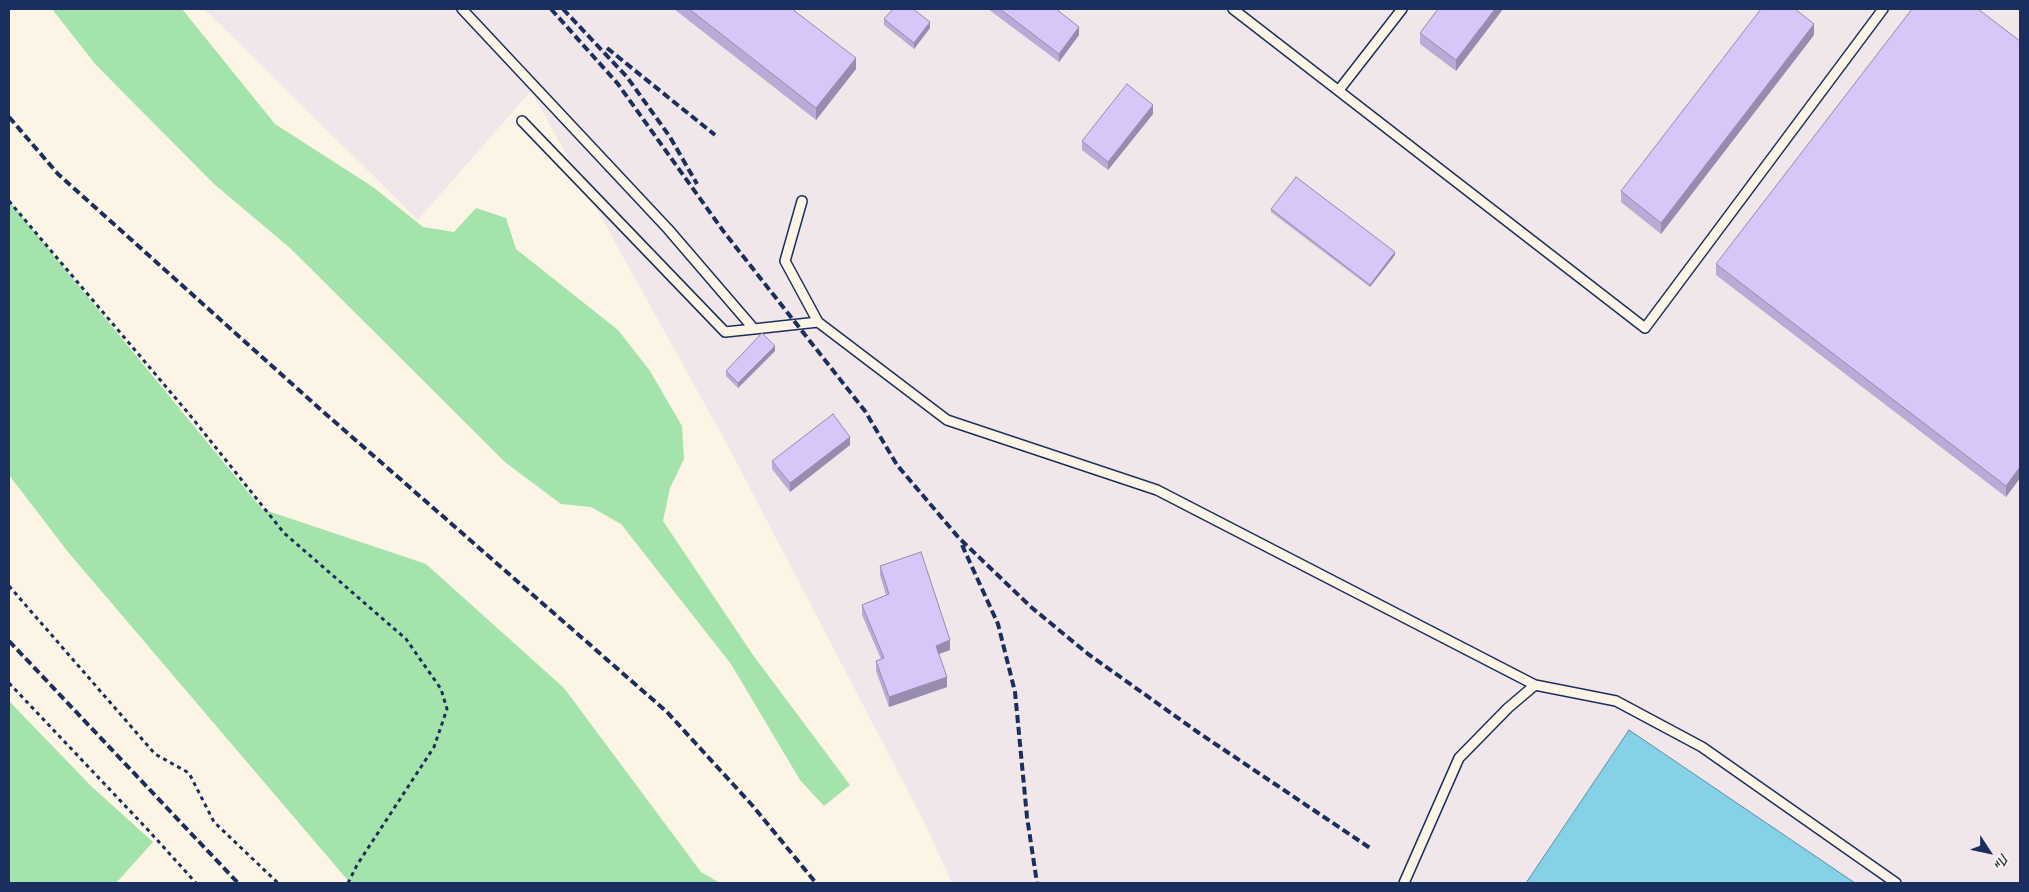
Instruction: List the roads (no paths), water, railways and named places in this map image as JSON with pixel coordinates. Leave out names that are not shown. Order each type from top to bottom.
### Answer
[{"type":"lane","points":[[462,9],[668,229],[754,328]]},
{"type":"lane","points":[[1232,9],[1645,328],[1883,9]]},
{"type":"lane","points":[[1339,90],[1402,9]]},
{"type":"lane","points":[[522,122],[725,332],[818,322]]},
{"type":"lane","points":[[802,201],[785,261],[818,322],[947,420],[1158,490],[1535,685],[1616,701],[1702,747],[1896,883]]},
{"type":"lane","points":[[1404,883],[1459,758],[1508,708],[1535,685]]},
{"type":"water","points":[[1629,730],[1855,883],[1526,883]]},
{"type":"railway","points":[[551,9],[618,84],[724,232],[865,411],[897,465],[959,538],[1031,607],[1088,654],[1199,733],[1370,848]]},
{"type":"railway","points":[[563,9],[627,77],[670,137],[697,184]]},
{"type":"railway","points":[[607,48],[715,135]]},
{"type":"railway","points":[[9,117],[58,174],[320,409],[667,712],[752,805],[816,883]]},
{"type":"railway","points":[[962,545],[998,624],[1015,692],[1027,817],[1037,883]]},
{"type":"railway","points":[[9,641],[238,883]]}]
